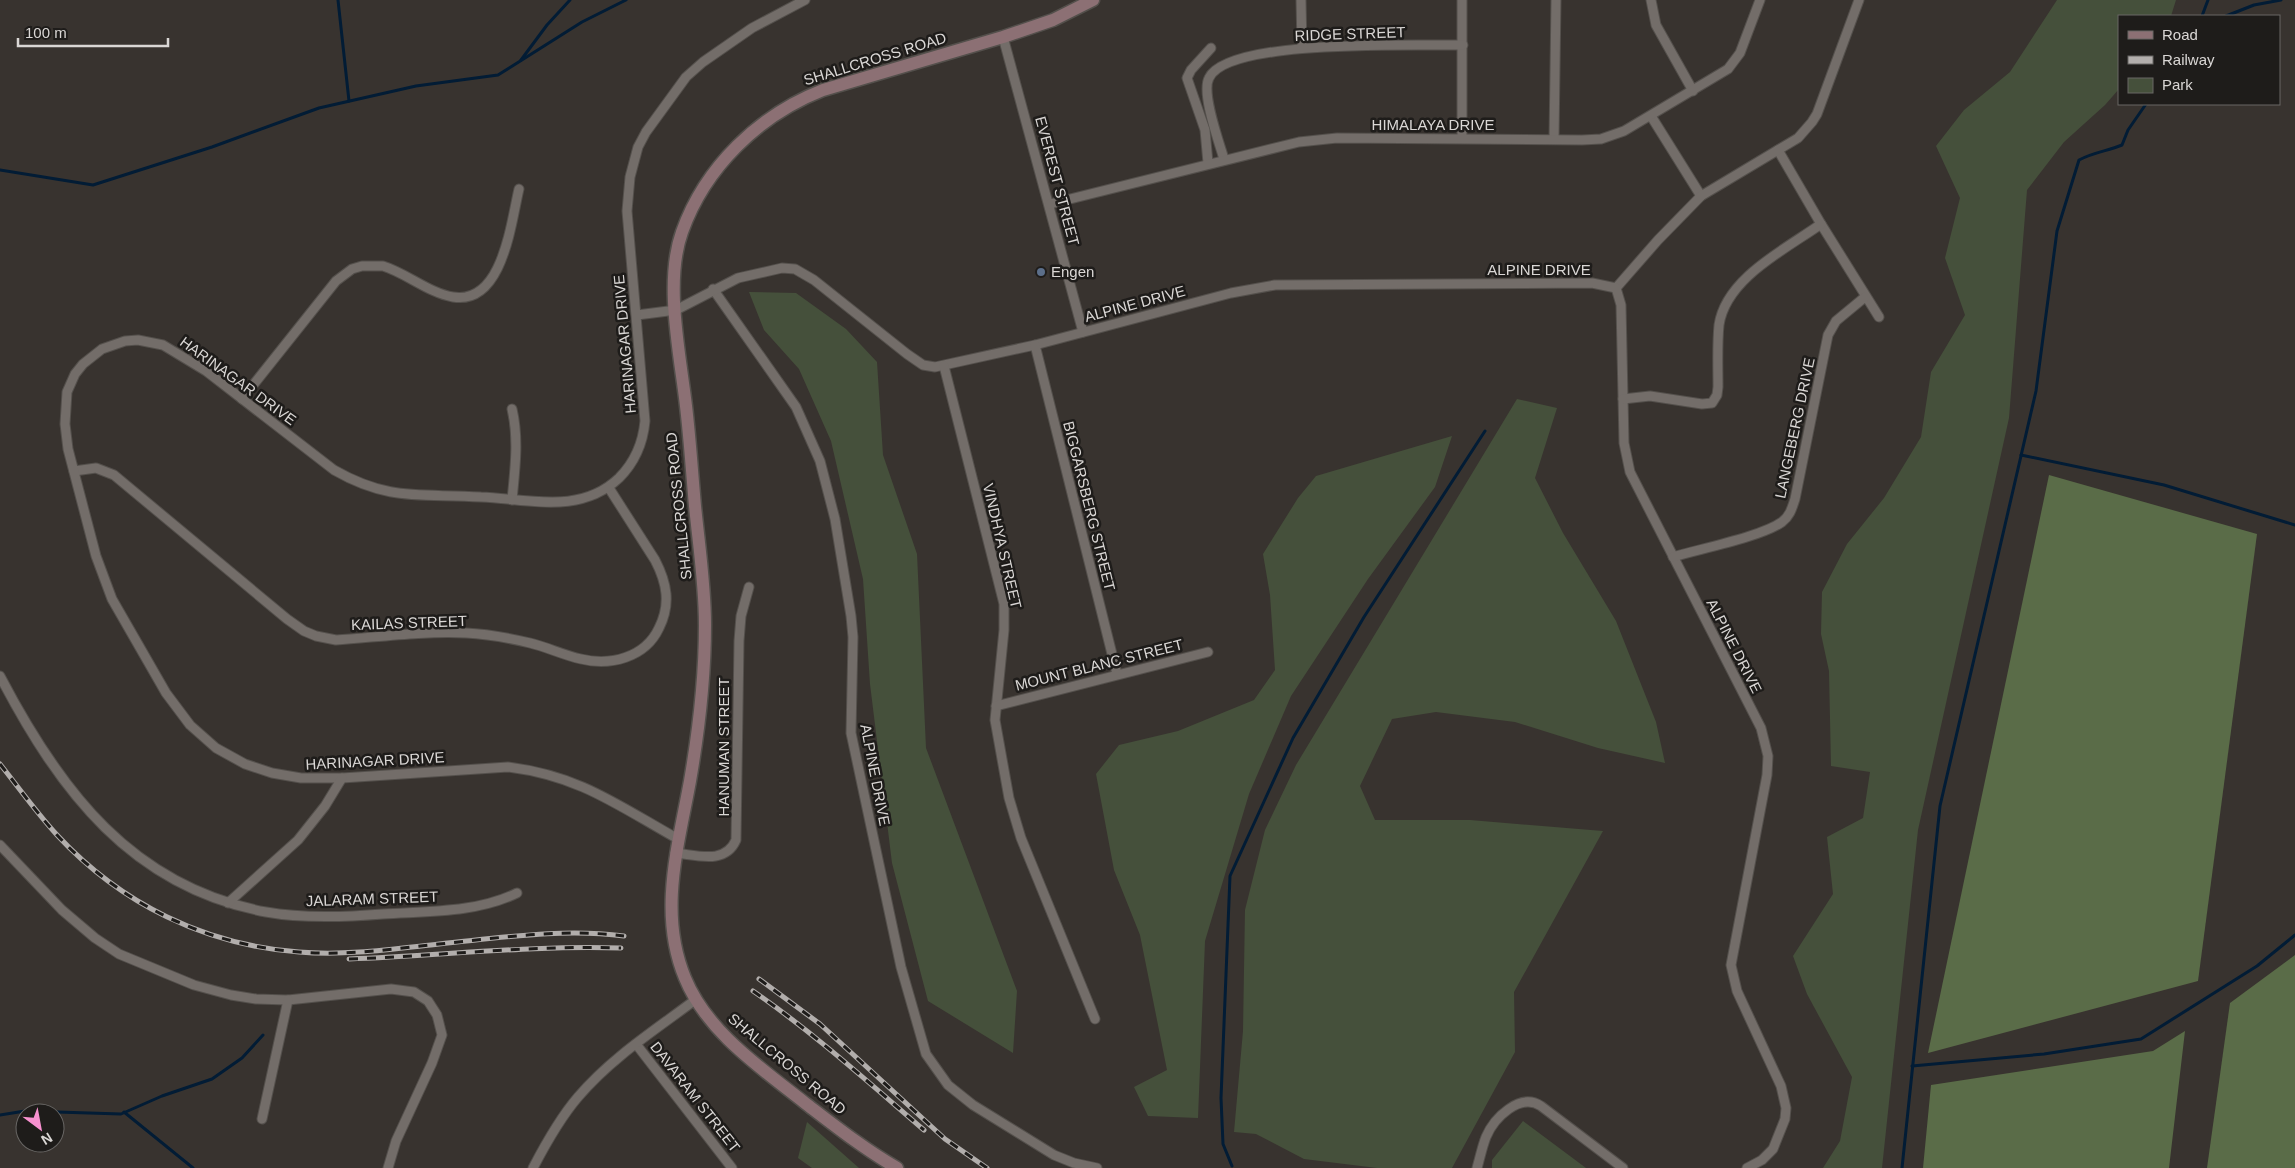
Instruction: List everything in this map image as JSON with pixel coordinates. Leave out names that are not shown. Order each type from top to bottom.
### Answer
[{"type":"street","name":"HARINAGAR DRIVE","points":[[678,839],[617,803],[576,782],[528,769],[508,767],[342,778],[301,778],[272,773],[245,764],[216,748],[190,725],[166,693],[112,599],[96,556],[74,471],[65,424],[67,392],[75,374],[91,356],[112,345],[138,340],[163,345],[206,371],[334,470],[362,485],[397,494],[568,502],[585,499],[609,488],[633,461],[644,434],[645,407],[630,239],[628,194],[633,162],[646,132],[686,77],[703,62],[752,28],[805,0]]},
{"type":"street","name":"SHALLCROSS ROAD","points":[[897,1168],[874,1155],[839,1129],[732,1043],[695,1000],[677,958],[670,909],[675,853],[690,780],[700,712],[705,660],[705,618],[673,273],[682,232],[710,178],[728,154],[751,132],[789,106],[823,90],[1003,37],[1053,20],[1093,0]]},
{"type":"street","points":[[1301,0],[1302,48]]},
{"type":"street","points":[[1462,0],[1462,138]]},
{"type":"street","points":[[1554,139],[1556,0]]},
{"type":"street","points":[[1652,0],[1656,25],[1694,91]]},
{"type":"street","name":"HIMALAYA DRIVE","points":[[1050,204],[1224,159],[1299,142],[1317,140],[1462,138],[1601,139],[1614,136],[1694,91],[1718,76],[1735,61],[1760,0]]},
{"type":"street","points":[[1616,288],[1658,240],[1701,196],[1798,138],[1812,122],[1859,0]]},
{"type":"street","name":"EVEREST STREET","points":[[1003,37],[1050,204],[1083,332]]},
{"type":"street","name":"RIDGE STREET","points":[[1224,159],[1207,84],[1212,72],[1227,62],[1302,48],[1463,45]]},
{"type":"street","points":[[1208,163],[1205,130],[1187,78],[1191,70],[1211,48]]},
{"type":"street","points":[[1651,116],[1701,196]]},
{"type":"street","points":[[1778,150],[1865,297],[1879,317]]},
{"type":"street","points":[[242,399],[325,293],[352,269],[371,264],[383,266],[454,297],[472,294],[482,288],[491,281],[502,260],[519,189]]},
{"type":"street","points":[[1623,399],[1650,396],[1702,404],[1712,402],[1717,395],[1720,324],[1723,313],[1736,289],[1751,273],[1821,224]]},
{"type":"street","name":"ALPINE DRIVE","points":[[637,315],[676,310],[713,289],[738,278],[766,270],[795,269],[814,280],[923,365],[944,366],[1035,345],[1230,293],[1276,285],[1592,283],[1616,288],[1621,304],[1624,443],[1630,472],[1761,728],[1768,756],[1731,965],[1737,991],[1781,1086],[1786,1108],[1785,1119],[1773,1149],[1762,1160],[1747,1168]]},
{"type":"street","name":"ALPINE DRIVE","points":[[713,289],[796,407],[820,460],[835,519],[852,616],[851,733],[901,967],[926,1054],[948,1085],[972,1105],[1054,1155],[1097,1168]]},
{"type":"street","name":"LANGEBERG DRIVE","points":[[1673,557],[1757,533],[1787,518],[1795,499],[1828,335],[1836,321],[1865,297]]},
{"type":"street","name":"BIGGARSBERG STREET","points":[[1035,345],[1117,674]]},
{"type":"street","name":"VINDHYA STREET","points":[[944,366],[1004,604],[1004,630],[996,706],[996,733],[1014,817],[1094,1018]]},
{"type":"street","points":[[512,409],[517,441],[512,500]]},
{"type":"street","name":"KAILAS STREET","points":[[74,471],[96,468],[114,475],[267,604],[304,631],[316,636],[336,640],[465,633],[509,638],[581,659],[603,662],[621,660],[634,655],[651,641],[662,623],[668,596],[662,572],[656,560],[609,488]]},
{"type":"street","name":"HANUMAN STREET","points":[[675,853],[720,856],[732,849],[736,840],[739,641],[741,616],[749,587]]},
{"type":"street","name":"MOUNT BLANC STREET","points":[[996,706],[1208,652]]},
{"type":"street","name":"JALARAM STREET","points":[[0,676],[53,764],[86,808],[117,841],[147,863],[188,888],[228,903],[268,913],[357,916],[480,907],[503,900],[517,893]]},
{"type":"street","points":[[228,903],[298,840],[325,806],[342,778]]},
{"type":"street","points":[[0,845],[77,925],[119,954],[194,985],[231,995],[256,999],[288,1000],[391,989],[414,992],[433,1007],[442,1035],[439,1046],[396,1141],[388,1168]]},
{"type":"street","points":[[262,1119],[288,1000]]},
{"type":"street","points":[[533,1168],[550,1137],[578,1097],[612,1063],[695,1000]]},
{"type":"street","name":"DAVARAM STREET","points":[[636,1044],[732,1168]]},
{"type":"street","points":[[1477,1168],[1486,1136],[1491,1128],[1514,1106],[1528,1101],[1541,1106],[1623,1168]]},
{"type":"green space","points":[[2057,0],[2176,0],[2171,15],[2118,15],[2118,90],[2105,105],[2064,142],[2027,190],[2009,418],[1918,830],[1882,1168],[1823,1168],[1840,1141],[1852,1077],[1807,994],[1793,956],[1833,894],[1827,837],[1863,818],[1870,772],[1831,766],[1829,671],[1821,634],[1822,592],[1847,544],[1884,498],[1921,437],[1931,372],[1965,315],[1945,258],[1960,198],[1936,146],[1964,110],[2010,72]]},
{"type":"green space","points":[[749,292],[796,293],[846,329],[877,362],[883,455],[917,554],[926,748],[1017,991],[1013,1053],[928,1001],[892,863],[870,684],[863,579],[831,441],[799,369],[764,330]]},
{"type":"green space","points":[[1517,399],[1557,408],[1535,478],[1563,533],[1616,621],[1656,722],[1665,763],[1598,748],[1515,722],[1436,712],[1392,719],[1360,786],[1375,820],[1470,820],[1603,831],[1514,992],[1515,1052],[1452,1168],[1377,1168],[1304,1159],[1256,1134],[1234,1132],[1243,1031],[1245,910],[1265,830],[1296,765]]},
{"type":"green space","points":[[1452,436],[1435,487],[1368,579],[1291,696],[1249,794],[1205,941],[1198,1118],[1148,1116],[1134,1087],[1167,1070],[1140,935],[1114,870],[1096,774],[1119,745],[1178,731],[1254,700],[1275,670],[1270,595],[1263,554],[1298,498],[1316,476]]},
{"type":"green space","points":[[2049,475],[2257,534],[2198,981],[1928,1053]]},
{"type":"green space","points":[[2295,955],[2295,1168],[2207,1168],[2230,1003]]},
{"type":"green space","points":[[2185,1031],[2169,1168],[1923,1168],[1931,1085],[2153,1051]]},
{"type":"green space","points":[[1523,1121],[1586,1168],[1492,1168],[1492,1160]]},
{"type":"green space","points":[[807,1122],[859,1168],[812,1168],[798,1158]]},
{"type":"waterway","points":[[338,0],[349,101]]},
{"type":"waterway","points":[[521,60],[547,25],[570,0]]},
{"type":"waterway","points":[[0,170],[93,185],[212,147],[319,108],[416,86],[498,75],[582,22],[626,0]]},
{"type":"waterway","points":[[2202,15],[2208,0]]},
{"type":"waterway","points":[[2229,15],[2254,5],[2281,0]]},
{"type":"waterway","points":[[1902,1168],[1940,806],[2036,391],[2057,231],[2079,160],[2122,145],[2128,130],[2145,105]]},
{"type":"waterway","points":[[1232,1166],[1223,1144],[1221,1098],[1230,876],[1293,738],[1364,617],[1485,431]]},
{"type":"waterway","points":[[2021,455],[2164,485],[2295,525]]},
{"type":"waterway","points":[[1912,1066],[2044,1054],[2141,1039],[2257,966],[2295,935]]},
{"type":"waterway","points":[[0,1115],[25,1111],[121,1114],[162,1096],[212,1079],[242,1058],[263,1035]]},
{"type":"waterway","points":[[124,1112],[193,1168]]},
{"type":"railway","points":[[0,764],[57,835],[82,860],[109,881],[167,917],[198,930],[231,940],[264,948],[299,952],[351,953],[554,933],[624,936]]},
{"type":"railway","points":[[349,959],[519,949],[621,948]]},
{"type":"railway","points":[[759,979],[820,1024],[945,1139],[987,1168]]},
{"type":"railway","points":[[753,991],[819,1041],[924,1130]]},
{"type":"place","name":"Engen","points":[[1041,272]]}]
